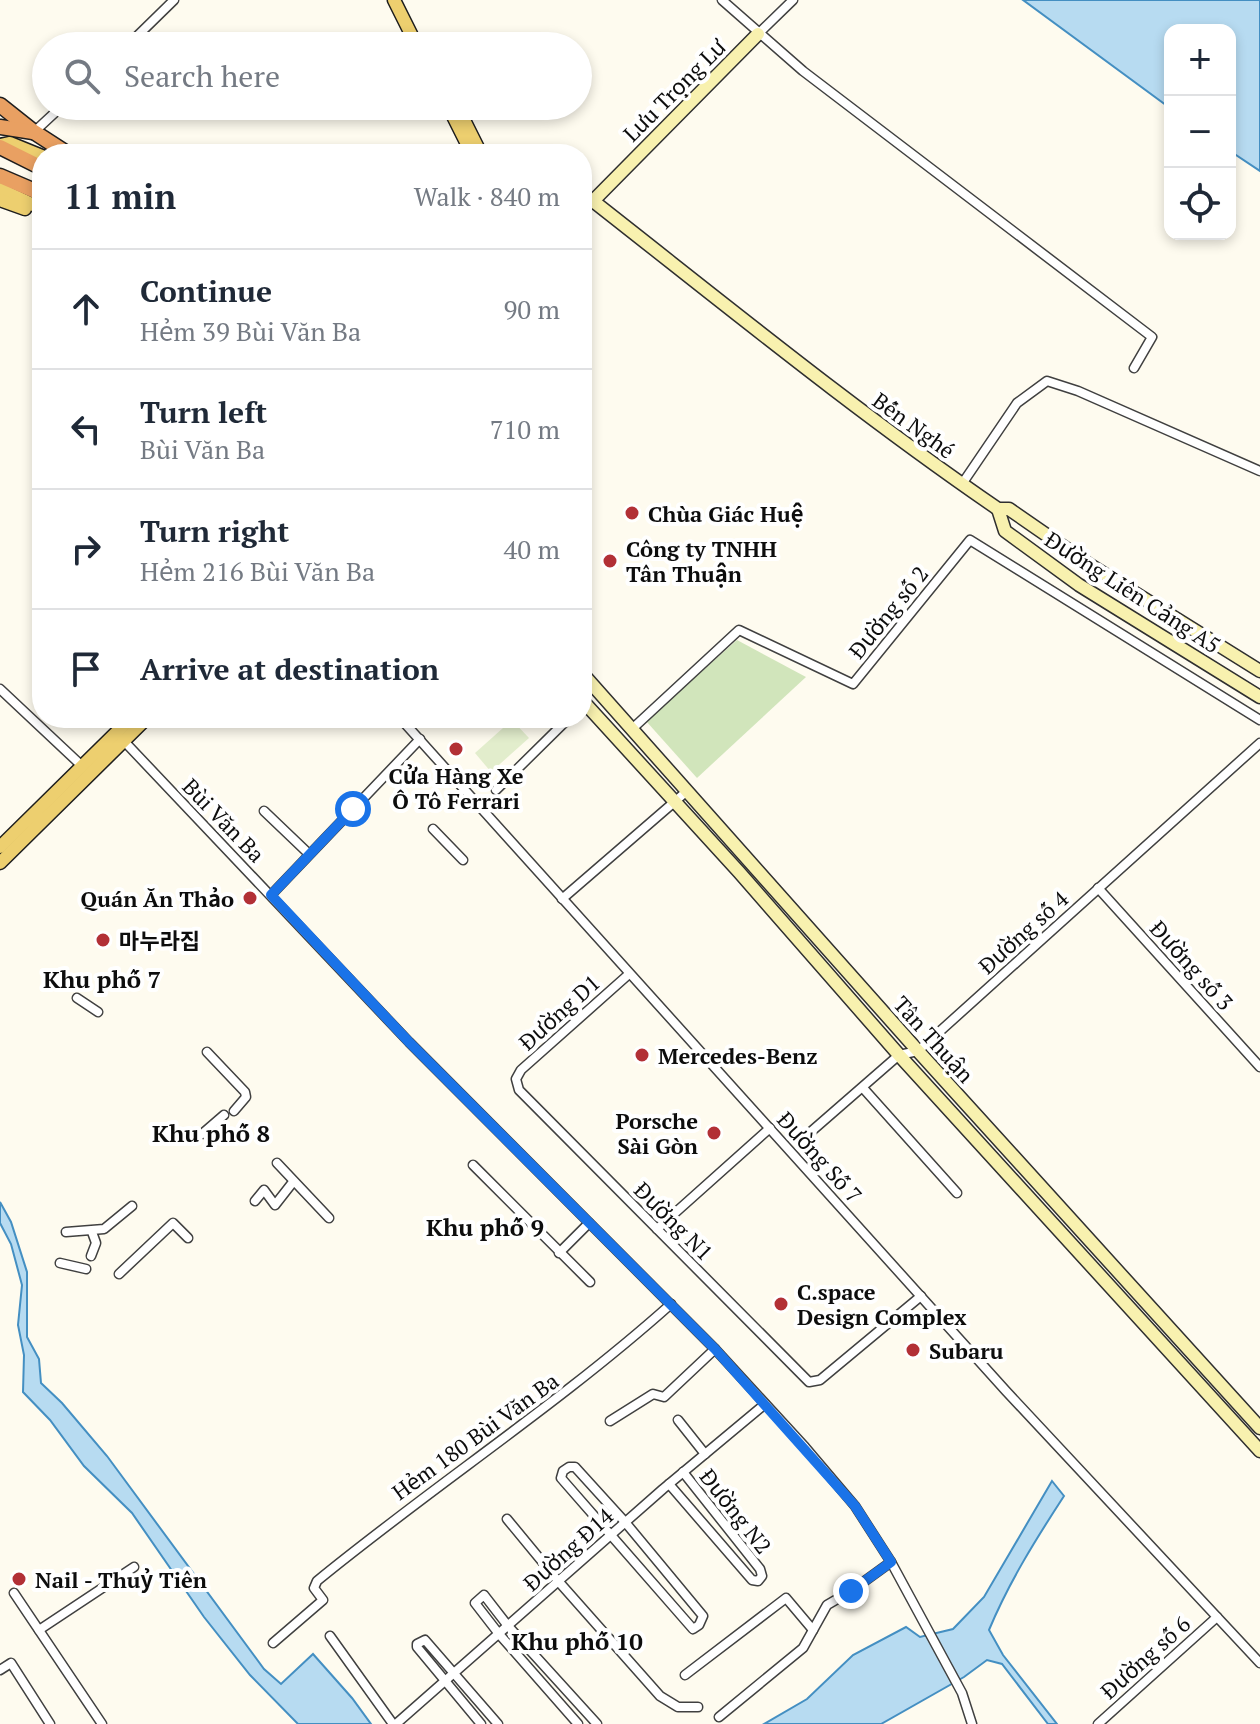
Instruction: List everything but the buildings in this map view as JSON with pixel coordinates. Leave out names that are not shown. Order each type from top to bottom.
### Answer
[{"type":"highway","points":[[0,105],[53,144]]},
{"type":"highway","points":[[0,127],[34,132]]},
{"type":"highway","points":[[0,146],[32,163]]},
{"type":"highway","points":[[0,176],[32,196]]},
{"type":"main road","points":[[394,0],[403,7],[418,32]]},
{"type":"main road","points":[[403,7],[412,32]]},
{"type":"main road","points":[[455,120],[467,144]]},
{"type":"main road","points":[[464,120],[476,144]]},
{"type":"main road","points":[[0,146],[10,143],[32,152]]},
{"type":"main road","points":[[2,194],[32,199]]},
{"type":"main road","points":[[0,863],[125,728]]},
{"type":"main road","points":[[0,847],[82,766],[133,728]]},
{"type":"street","points":[[141,32],[174,0]]},
{"type":"street","points":[[722,0],[758,34],[1152,337],[1134,368]]},
{"type":"street","name":"Lưu Trọng Lư","points":[[592,200],[793,0]]},
{"type":"street","points":[[34,132],[47,120]]},
{"type":"street","name":"Bến Nghé","points":[[592,207],[962,484],[1017,403],[1047,381],[1078,391],[1260,471]]},
{"type":"street","name":"Đường Liên Cảng A5","points":[[962,484],[998,509],[1009,509],[1087,563],[1260,671]]},
{"type":"street","name":"Đường Liên Cảng A5","points":[[998,509],[1005,531],[1079,585],[1260,697]]},
{"type":"street","name":"Đường số 2","points":[[632,729],[739,630],[853,684],[970,540],[1260,720]]},
{"type":"street","points":[[1154,632],[1167,611]]},
{"type":"street","name":"Tân Thuận","points":[[592,684],[918,1051],[1260,1428]]},
{"type":"street","points":[[0,689],[32,719]]},
{"type":"street","name":"Tân Thuận","points":[[592,713],[1260,1451]]},
{"type":"street","points":[[42,728],[82,766]]},
{"type":"street","name":"Đường Số 7","points":[[410,728],[1089,1481],[1260,1663]]},
{"type":"street","points":[[496,790],[559,728]]},
{"type":"street","name":"Bùi Văn Ba","points":[[120,737],[409,1042],[715,1349],[855,1506],[891,1562],[962,1693],[972,1724]]},
{"type":"street","points":[[271,895],[420,739]]},
{"type":"street","points":[[629,752],[642,740]]},
{"type":"street","name":"Đường số 4","points":[[918,1051],[1260,743]]},
{"type":"street","points":[[562,899],[687,791]]},
{"type":"street","points":[[264,811],[309,854]]},
{"type":"street","points":[[433,829],[463,860]]},
{"type":"street","name":"Đường số 3","points":[[1098,888],[1260,1067]]},
{"type":"street","name":"Đường D1","points":[[516,1079],[521,1070],[629,974]]},
{"type":"street","points":[[77,998],[98,1012]]},
{"type":"street","points":[[806,1136],[899,1055],[918,1051]]},
{"type":"street","points":[[207,1052],[245,1092],[246,1097],[234,1111]]},
{"type":"street","name":"Đường N1","points":[[516,1079],[519,1090],[805,1379],[813,1383],[820,1380],[921,1296]]},
{"type":"street","points":[[863,1088],[957,1193]]},
{"type":"street","points":[[202,1134],[224,1115]]},
{"type":"street","points":[[657,1229],[770,1128]]},
{"type":"street","points":[[1000,1166],[1012,1155]]},
{"type":"street","points":[[277,1163],[329,1218]]},
{"type":"street","points":[[473,1165],[590,1282]]},
{"type":"street","points":[[255,1201],[264,1190],[275,1205],[293,1182]]},
{"type":"street","points":[[66,1232],[104,1229],[132,1206]]},
{"type":"street","points":[[119,1274],[173,1223],[188,1238]]},
{"type":"street","points":[[559,1253],[589,1223]]},
{"type":"street","points":[[91,1256],[96,1243],[92,1232]]},
{"type":"street","points":[[60,1263],[86,1269]]},
{"type":"street","name":"Hẻm 180 Bùi Văn Ba","points":[[273,1643],[323,1599],[314,1588],[317,1581],[387,1523],[613,1356],[671,1304]]},
{"type":"street","points":[[610,1421],[653,1394],[664,1397],[715,1349]]},
{"type":"street","name":"Đường Đ14","points":[[395,1724],[765,1404]]},
{"type":"street","points":[[678,1420],[705,1454]]},
{"type":"street","points":[[569,1467],[575,1467],[625,1522],[703,1616],[699,1625],[693,1629],[610,1536],[561,1478],[563,1471],[569,1467]]},
{"type":"street","name":"Đường N2","points":[[669,1484],[752,1580],[758,1581],[762,1576],[760,1569],[683,1472]]},
{"type":"street","points":[[507,1519],[660,1696],[678,1707],[698,1707]]},
{"type":"street","points":[[719,1717],[803,1648],[827,1605],[891,1562]]},
{"type":"street","points":[[39,1630],[134,1567]]},
{"type":"street","points":[[14,1593],[102,1724]]},
{"type":"street","points":[[578,1724],[499,1634],[475,1603],[477,1599],[484,1595],[597,1724]]},
{"type":"street","points":[[685,1675],[786,1598],[813,1630]]},
{"type":"street","name":"Đường số 6","points":[[1098,1724],[1217,1617]]},
{"type":"street","points":[[330,1636],[395,1724]]},
{"type":"street","points":[[481,1724],[444,1682],[417,1644],[425,1640],[498,1724]]},
{"type":"street","points":[[0,1670],[11,1663],[50,1724]]},
{"type":"green space","points":[[737,640],[806,677],[697,778],[646,721]]},
{"type":"green space","points":[[503,728],[520,728],[529,738],[491,772],[475,753]]},
{"type":"water","points":[[1023,0],[1260,0],[1260,171],[1236,155],[1236,24],[1164,24],[1164,104]]},
{"type":"water","points":[[0,1202],[11,1222],[27,1272],[27,1337],[39,1359],[41,1383],[107,1456],[264,1669],[281,1684],[313,1654],[371,1724],[298,1724],[250,1675],[204,1617],[132,1513],[84,1466],[50,1420],[23,1392],[24,1355],[18,1325],[22,1285],[11,1244],[0,1223]]},
{"type":"water","points":[[1052,1481],[1064,1496],[1014,1578],[989,1630],[1003,1655],[1057,1724],[1048,1724],[1002,1664],[987,1660],[964,1677],[881,1724],[764,1724],[807,1699],[853,1655],[906,1627],[920,1637],[953,1629],[984,1597]]},
{"type":"place","name":"Chùa Giác Huệ","points":[[632,513]]},
{"type":"place","name":"Công ty TNHH Tân Thuận","points":[[610,561]]},
{"type":"place","name":"Cửa Hàng Xe Ô Tô Ferrari","points":[[456,749]]},
{"type":"place","name":"Quán Ăn Thảo","points":[[250,898]]},
{"type":"place","name":"마누라집","points":[[103,940]]},
{"type":"place","name":"Mercedes-Benz","points":[[642,1055]]},
{"type":"place","name":"Porsche Sài Gòn","points":[[714,1133]]},
{"type":"place","name":"C.space Design Complex","points":[[781,1304]]},
{"type":"place","name":"Subaru","points":[[913,1350]]},
{"type":"place","name":"Nail - Thuỷ Tiên","points":[[19,1579]]},
{"type":"district","name":"Khu phố 7","points":[[102,979]]},
{"type":"district","name":"Khu phố 8","points":[[211,1133]]},
{"type":"district","name":"Khu phố 9","points":[[485,1227]]},
{"type":"district","name":"Khu phố 10","points":[[577,1641]]},
{"type":"route","points":[[353,809],[271,895],[409,1042],[715,1349],[855,1506],[891,1562],[851,1591]]}]
